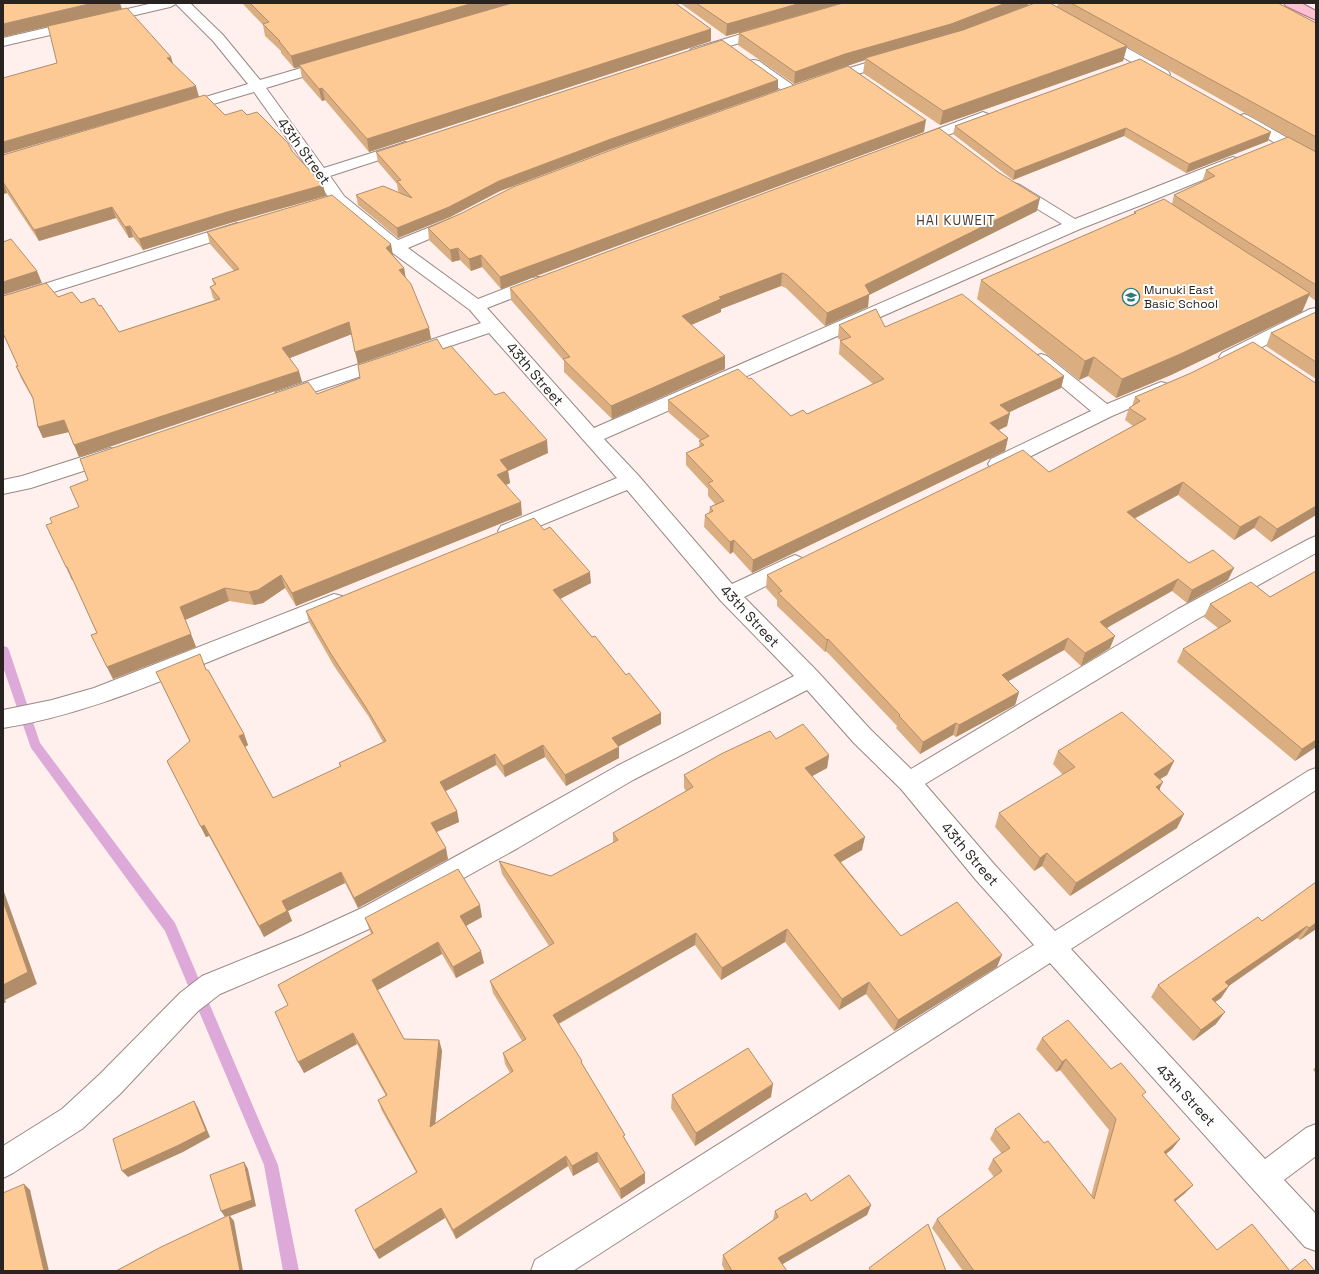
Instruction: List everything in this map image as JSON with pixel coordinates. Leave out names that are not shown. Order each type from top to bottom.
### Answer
[{"type":"main road","points":[[1292,3],[1316,16]]},
{"type":"street","points":[[3,42],[170,3]]},
{"type":"street","name":"43th Street","points":[[182,3],[218,38],[322,174],[330,202],[396,247],[476,306],[492,326],[631,480],[730,595],[810,678],[862,736],[909,782],[985,872],[1052,947],[1156,1063],[1264,1178],[1316,1236]]},
{"type":"street","points":[[680,57],[718,38],[782,26]]},
{"type":"street","points":[[1086,31],[1174,80]]},
{"type":"street","points":[[718,38],[739,53],[804,87]]},
{"type":"street","points":[[778,96],[902,56]]},
{"type":"street","points":[[167,113],[340,61]]},
{"type":"street","points":[[1119,68],[1140,61]]},
{"type":"street","points":[[849,72],[867,84]]},
{"type":"street","points":[[901,147],[996,112]]},
{"type":"street","points":[[1235,114],[1316,160]]},
{"type":"street","points":[[322,174],[419,142]]},
{"type":"street","points":[[591,437],[1074,225],[1150,204],[1254,153],[1283,142]]},
{"type":"street","points":[[1002,181],[1074,225]]},
{"type":"street","points":[[396,247],[470,215]]},
{"type":"street","points":[[3,303],[251,224]]},
{"type":"street","points":[[476,306],[549,278]]},
{"type":"street","points":[[942,283],[961,298]]},
{"type":"street","points":[[1214,363],[1257,351],[1312,309]]},
{"type":"street","points":[[265,402],[492,326]]},
{"type":"street","points":[[1030,352],[1105,412]]},
{"type":"street","points":[[981,472],[1105,412],[1179,380]]},
{"type":"street","points":[[3,487],[31,481],[129,448]]},
{"type":"street","points":[[492,538],[631,480]]},
{"type":"street","points":[[909,782],[1186,615],[1316,544]]},
{"type":"street","points":[[730,595],[813,554]]},
{"type":"street","points":[[3,719],[26,716],[136,683],[353,595]]},
{"type":"street","points":[[3,1163],[72,1119],[110,1084],[189,1002],[211,985],[312,943],[372,915],[509,840],[625,773],[810,678]]},
{"type":"street","points":[[546,1271],[1316,778]]},
{"type":"street","points":[[1264,1178],[1316,1138]]},
{"type":"building","points":[[3,3],[93,3],[3,24]]},
{"type":"building","points":[[250,3],[473,3],[291,56],[280,41],[263,24],[269,22]]},
{"type":"building","points":[[512,3],[675,3],[711,29],[367,139],[322,88],[319,89],[299,65]]},
{"type":"building","points":[[696,3],[801,3],[727,24]]},
{"type":"building","points":[[843,3],[1006,3],[951,24],[845,54],[795,72],[739,33]]},
{"type":"building","points":[[1035,3],[1050,3],[1127,46],[943,111],[865,58],[963,30]]},
{"type":"building","points":[[1071,3],[1278,3],[1316,23],[1316,137]]},
{"type":"building","points":[[127,8],[171,57],[167,58],[196,86],[3,142],[3,78],[57,63],[48,26]]},
{"type":"building","points":[[722,40],[778,80],[611,139],[499,181],[449,207],[397,228],[356,195],[383,186],[412,198],[397,181],[401,180],[376,152]]},
{"type":"building","points":[[1140,59],[1271,132],[1189,164],[1126,128],[1015,171],[955,126]]},
{"type":"building","points":[[848,66],[926,120],[500,277],[481,255],[469,259],[458,248],[450,250],[428,228],[462,213],[513,187],[622,146]]},
{"type":"building","points":[[205,95],[225,115],[242,110],[247,115],[257,112],[288,143],[292,151],[323,185],[139,239],[130,226],[125,227],[112,207],[34,230],[3,182],[3,155]]},
{"type":"building","points":[[939,128],[998,172],[1040,198],[865,285],[870,294],[827,313],[787,275],[782,273],[719,297],[721,299],[682,316],[725,356],[611,406],[563,359],[570,357],[510,288]]},
{"type":"building","points":[[1288,137],[1316,152],[1316,285],[1174,195],[1215,176],[1206,170]]},
{"type":"building","points":[[332,195],[391,244],[386,248],[404,268],[399,270],[411,284],[429,328],[355,352],[349,322],[282,348],[299,371],[74,445],[64,420],[38,427],[33,398],[16,366],[18,366],[3,333],[3,296],[46,283],[58,297],[72,292],[81,303],[94,298],[99,306],[101,305],[119,332],[220,299],[210,287],[216,284],[212,279],[239,269],[207,232]]},
{"type":"building","name":"Munuki East Basic School","points":[[1164,199],[1310,293],[1178,355],[1122,379],[1094,357],[1085,361],[981,280],[1136,213],[1134,212]]},
{"type":"building","points":[[11,239],[37,271],[3,282],[3,242]]},
{"type":"building","points":[[962,294],[1064,376],[1000,405],[1010,413],[990,423],[1008,438],[753,560],[734,540],[730,542],[705,515],[713,511],[710,507],[724,501],[708,483],[713,481],[686,453],[704,445],[699,441],[709,436],[668,400],[738,369],[749,379],[751,378],[791,416],[803,410],[807,414],[884,379],[840,341],[851,337],[839,325],[876,309],[885,327]]},
{"type":"building","points":[[1316,312],[1316,362],[1271,333]]},
{"type":"building","points":[[437,339],[443,349],[451,346],[495,395],[504,392],[547,440],[500,460],[508,470],[497,475],[521,502],[292,593],[281,575],[258,590],[249,592],[225,588],[180,607],[191,634],[107,667],[91,635],[97,633],[46,525],[52,523],[50,518],[79,507],[70,487],[88,480],[80,459],[308,382],[317,394],[360,378],[358,365]]},
{"type":"building","points":[[1253,342],[1316,383],[1316,506],[1277,529],[1260,516],[1240,527],[1183,482],[1127,512],[1189,563],[1213,550],[1234,568],[1192,590],[1178,579],[1114,614],[1100,622],[1115,636],[1085,653],[1068,638],[1002,675],[1019,692],[959,725],[956,723],[923,742],[899,716],[900,715],[828,639],[827,640],[778,593],[782,591],[767,575],[1023,450],[1049,472],[1146,419],[1129,408],[1140,401],[1135,397],[1191,373]]},
{"type":"building","points":[[534,518],[544,530],[550,527],[590,572],[553,590],[592,637],[595,636],[626,675],[629,673],[661,713],[612,738],[619,747],[565,775],[543,745],[503,766],[495,754],[440,782],[457,811],[431,823],[446,848],[354,898],[341,872],[282,901],[287,911],[259,926],[204,825],[201,827],[167,761],[190,741],[156,672],[200,654],[206,670],[208,670],[244,734],[239,736],[273,798],[341,766],[339,763],[386,741],[331,654],[306,611]]},
{"type":"building","points":[[1316,571],[1316,740],[1302,749],[1183,649],[1231,621],[1210,604],[1251,582],[1270,597]]},
{"type":"building","points":[[1122,712],[1174,761],[1154,774],[1163,782],[1156,787],[1184,814],[1076,883],[1047,853],[1040,858],[999,813],[1075,767],[1058,751]]},
{"type":"building","points":[[803,724],[829,755],[805,768],[865,837],[834,855],[901,936],[957,902],[1002,955],[898,1020],[869,982],[842,999],[787,929],[722,968],[696,933],[553,1015],[582,1061],[581,1062],[625,1135],[623,1136],[645,1173],[620,1189],[597,1152],[572,1166],[566,1156],[453,1230],[441,1208],[374,1250],[355,1210],[417,1172],[378,1100],[387,1095],[353,1033],[298,1062],[275,1012],[288,1005],[278,985],[373,933],[365,918],[458,869],[480,905],[460,916],[481,951],[453,967],[438,942],[372,980],[404,1039],[439,1040],[430,1127],[513,1071],[503,1053],[526,1039],[490,981],[554,943],[499,861],[551,876],[618,840],[613,833],[693,787],[684,775],[721,754],[770,731],[776,739]]},
{"type":"building","points":[[1316,882],[1316,923],[1309,928],[1307,926],[1225,982],[1229,986],[1212,999],[1225,1012],[1201,1030],[1158,985],[1258,917],[1262,921]]},
{"type":"building","points":[[3,901],[28,972],[3,985]]},
{"type":"building","points":[[1068,1020],[1111,1069],[1121,1063],[1146,1092],[1142,1095],[1180,1139],[1164,1152],[1193,1185],[1174,1200],[1217,1250],[1252,1224],[1290,1271],[974,1271],[937,1219],[1002,1171],[993,1159],[1010,1148],[995,1129],[1019,1113],[1044,1143],[1048,1141],[1094,1199],[1116,1119],[1066,1059],[1062,1062],[1042,1038]]},
{"type":"building","points":[[748,1048],[773,1084],[696,1133],[672,1095]]},
{"type":"building","points":[[194,1101],[206,1131],[122,1171],[113,1139]]},
{"type":"building","points":[[244,1162],[252,1200],[221,1211],[210,1175]]},
{"type":"building","points":[[849,1175],[871,1205],[778,1258],[787,1271],[732,1271],[723,1255],[778,1217],[775,1211],[806,1193],[811,1201]]},
{"type":"building","points":[[24,1184],[44,1271],[3,1271],[3,1193]]},
{"type":"building","points":[[229,1215],[240,1271],[116,1271],[161,1247]]},
{"type":"building","points":[[928,1224],[946,1271],[871,1271],[869,1268]]},
{"type":"building","points":[[1305,1259],[1315,1271],[1290,1271]]},
{"type":"waterway","points":[[3,650],[35,745],[170,927],[271,1165],[291,1271]]},
{"type":"place","name":"Munuki East Basic School","points":[[1131,297]]},
{"type":"district","name":"HAI KUWEIT","points":[[956,220]]}]
